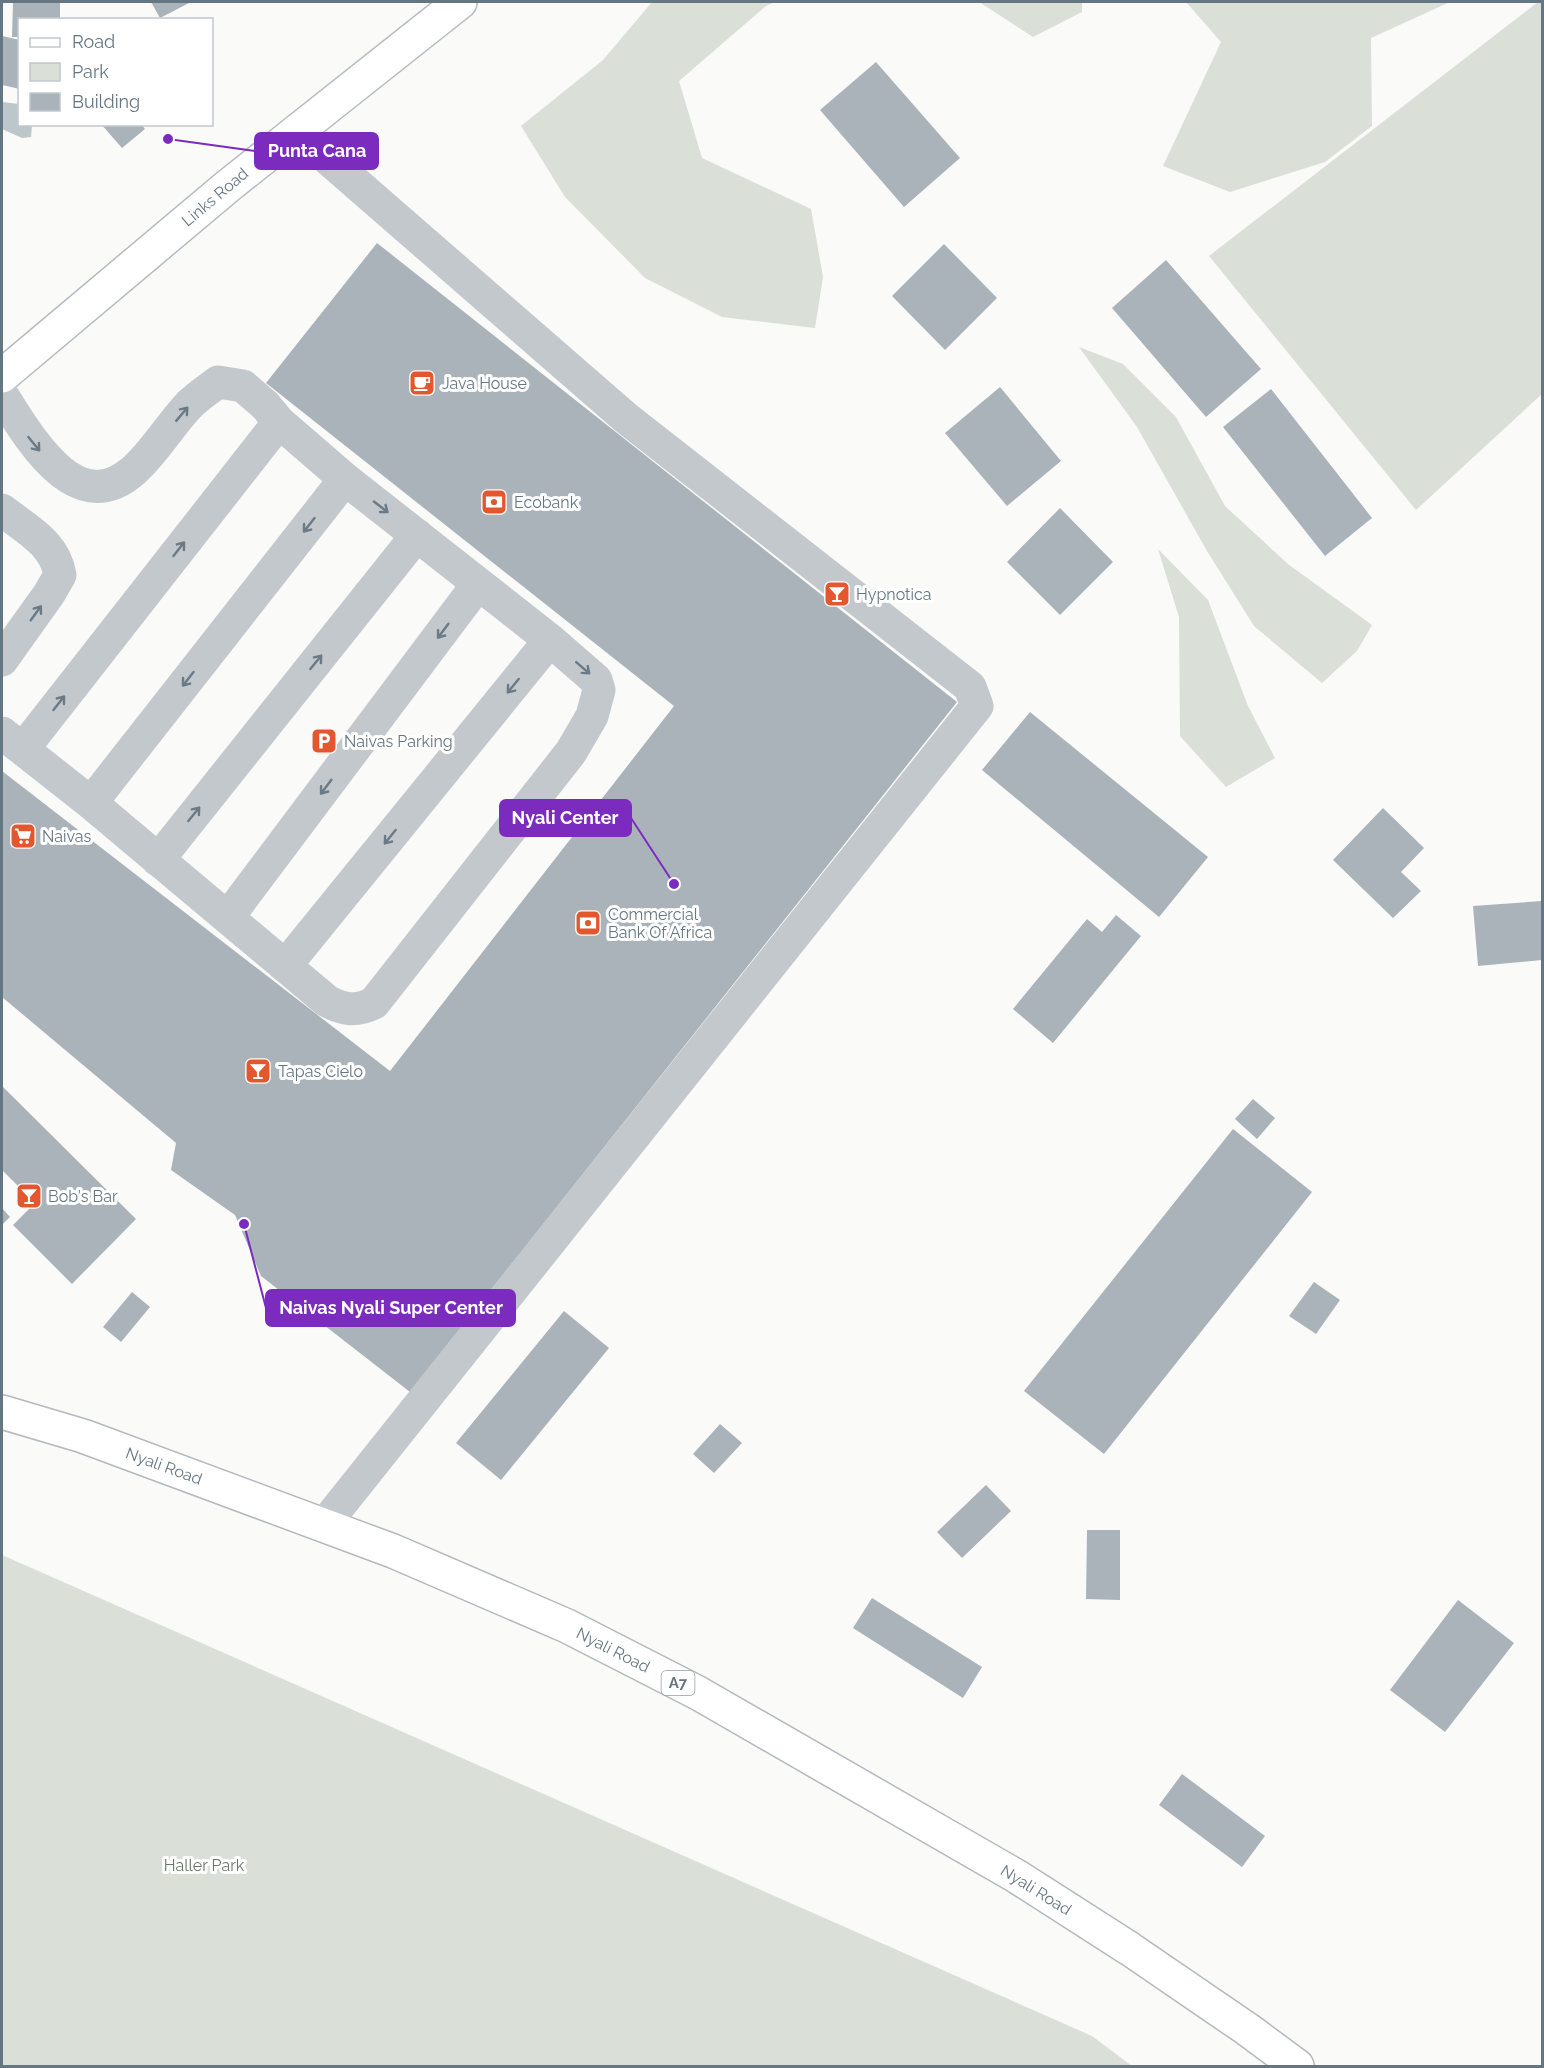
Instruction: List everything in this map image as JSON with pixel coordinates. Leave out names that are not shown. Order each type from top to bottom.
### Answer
[{"type":"main road","name":"Links Road","points":[[2,376],[228,186],[460,2]]},
{"type":"main road","name":"Nyali Road","points":[[2,1412],[83,1436],[393,1551],[567,1626],[698,1693],[1016,1876],[1130,1949],[1247,2029],[1297,2067]]},
{"type":"street","points":[[296,131],[626,418],[970,687],[977,706],[324,1526]]},
{"type":"street","points":[[2,395],[34,445],[74,482],[91,488],[111,486],[134,471],[191,403],[218,382],[243,386],[279,422],[345,479],[550,640],[596,680],[599,690],[592,716],[571,752],[374,1003],[365,1008],[344,1009],[327,1001],[91,803],[12,741],[279,422]]},
{"type":"street","points":[[91,803],[345,479]]},
{"type":"street","points":[[2,510],[47,545],[56,557],[60,575],[50,594],[2,660]]},
{"type":"street","points":[[158,860],[417,535]]},
{"type":"street","points":[[228,917],[478,584]]},
{"type":"street","points":[[286,965],[550,640]]},
{"type":"green space","points":[[652,2],[775,2],[766,6],[679,81],[702,158],[811,209],[823,277],[815,328],[722,317],[645,278],[565,197],[521,126],[603,60]]},
{"type":"green space","points":[[979,2],[1082,2],[1082,12],[1033,37]]},
{"type":"green space","points":[[1186,2],[1450,2],[1371,38],[1372,126],[1325,162],[1230,192],[1163,166],[1221,42]]},
{"type":"green space","points":[[1538,2],[1542,2],[1542,394],[1416,510],[1209,256]]},
{"type":"green space","points":[[1079,347],[1123,364],[1176,417],[1225,506],[1288,564],[1372,625],[1357,651],[1322,683],[1254,626],[1207,551],[1137,427]]},
{"type":"green space","points":[[1158,549],[1208,600],[1248,706],[1275,758],[1226,787],[1180,736],[1179,617]]},
{"type":"green space","name":"Haller Park","points":[[2,1555],[1092,2036],[1132,2066],[2,2066]]},
{"type":"shaded area","points":[[2,102],[18,104],[18,126],[32,126],[31,137],[22,138],[2,129]]},
{"type":"building","points":[[13,2],[60,2],[60,18],[18,18],[18,37],[12,37]]},
{"type":"building","points":[[151,2],[191,2],[160,18]]},
{"type":"building","points":[[2,36],[18,40],[18,89],[2,85]]},
{"type":"building","points":[[876,62],[960,158],[904,207],[820,110]]},
{"type":"building","points":[[103,126],[143,126],[145,129],[122,148]]},
{"type":"building","points":[[377,243],[957,702],[410,1392],[261,1276],[235,1215],[171,1170],[176,1143],[2,997],[2,771],[390,1071],[674,706],[266,383]]},
{"type":"building","points":[[944,244],[997,298],[945,350],[892,296]]},
{"type":"building","points":[[1166,260],[1261,369],[1206,417],[1112,308]]},
{"type":"building","points":[[1000,387],[1061,461],[1007,506],[945,433]]},
{"type":"building","points":[[1271,389],[1372,518],[1325,556],[1223,427]]},
{"type":"building","points":[[1060,508],[1113,562],[1060,615],[1007,562]]},
{"type":"building","points":[[1030,712],[1208,857],[1159,917],[982,770]]},
{"type":"building","points":[[1383,808],[1424,848],[1401,872],[1421,891],[1393,918],[1333,860]]},
{"type":"building","points":[[1542,901],[1542,960],[1478,966],[1473,906]]},
{"type":"building","points":[[1116,915],[1141,936],[1053,1043],[1013,1009],[1087,919],[1102,932]]},
{"type":"building","points":[[2,1086],[136,1219],[72,1284],[13,1225],[35,1203],[2,1170]]},
{"type":"building","points":[[1253,1099],[1275,1118],[1257,1139],[1235,1119]]},
{"type":"building","points":[[1233,1129],[1312,1192],[1104,1454],[1024,1391]]},
{"type":"building","points":[[2,1208],[10,1217],[2,1225]]},
{"type":"building","points":[[1314,1282],[1340,1300],[1316,1334],[1289,1316]]},
{"type":"building","points":[[132,1292],[150,1307],[121,1342],[103,1327]]},
{"type":"building","points":[[564,1311],[609,1348],[501,1480],[456,1443]]},
{"type":"building","points":[[720,1424],[742,1443],[714,1473],[693,1454]]},
{"type":"building","points":[[986,1485],[1011,1511],[962,1558],[937,1532]]},
{"type":"building","points":[[1087,1530],[1120,1530],[1120,1600],[1086,1599]]},
{"type":"building","points":[[872,1598],[982,1667],[963,1698],[853,1628]]},
{"type":"building","points":[[1458,1600],[1514,1643],[1445,1732],[1390,1690]]},
{"type":"building","points":[[1182,1774],[1265,1836],[1242,1867],[1159,1805]]},
{"type":"place","name":"Punta Cana","points":[[168,139]]},
{"type":"place","name":"Java House","points":[[422,383]]},
{"type":"place","name":"Ecobank","points":[[494,502]]},
{"type":"place","name":"Hypnotica","points":[[837,594]]},
{"type":"place","name":"Naivas Parking","points":[[324,741]]},
{"type":"place","name":"Naivas","points":[[23,836]]},
{"type":"place","name":"Nyali Center","points":[[674,884]]},
{"type":"place","name":"Commercial Bank Of Africa","points":[[588,923]]},
{"type":"place","name":"Tapas Cielo","points":[[258,1071]]},
{"type":"place","name":"Bob's Bar","points":[[29,1196]]},
{"type":"place","name":"Naivas Nyali Super Center","points":[[244,1224]]}]
